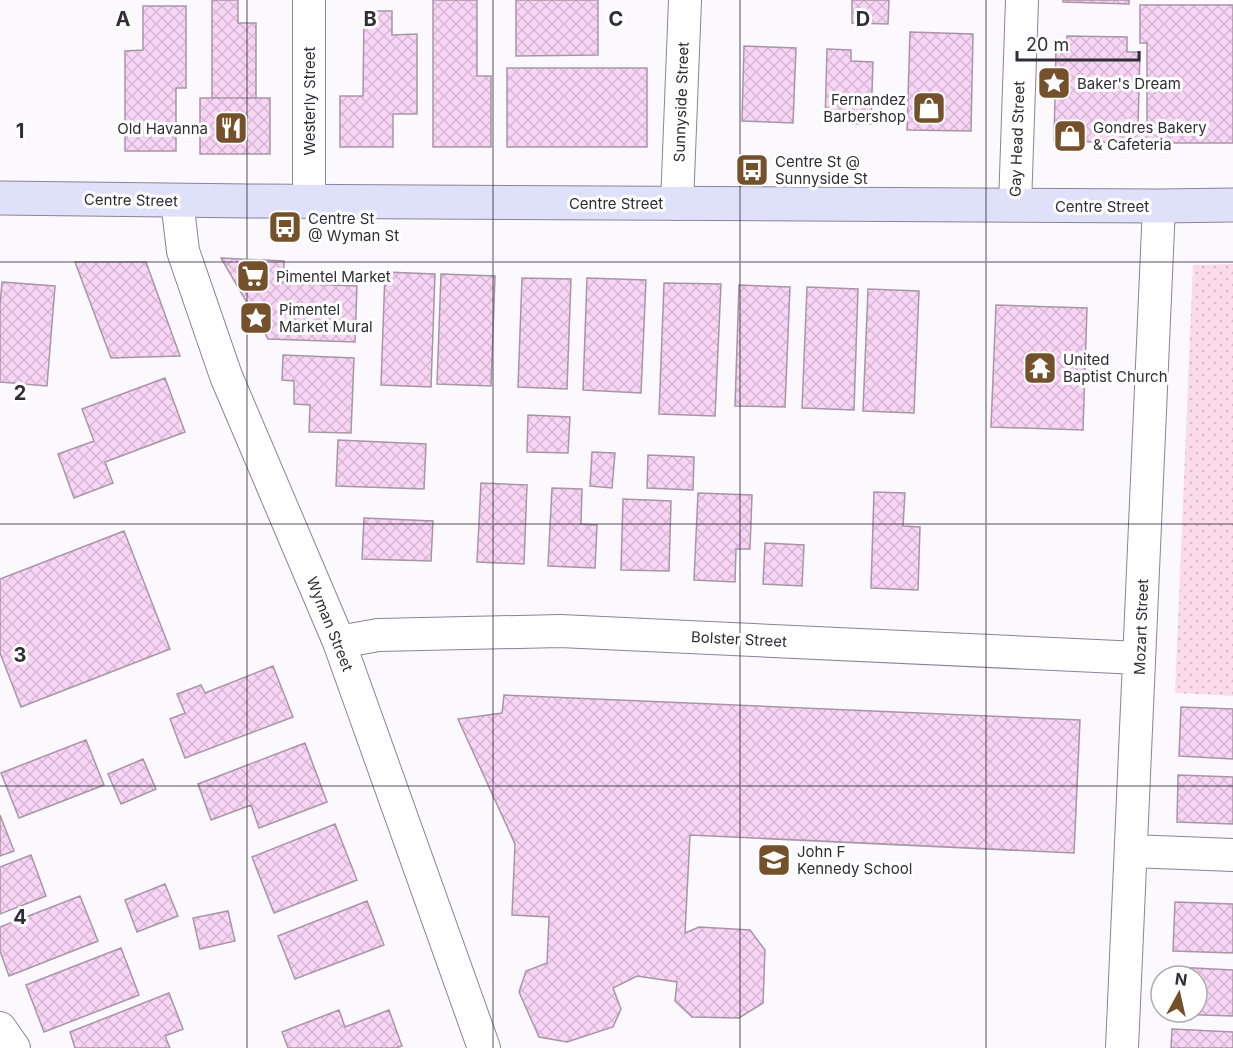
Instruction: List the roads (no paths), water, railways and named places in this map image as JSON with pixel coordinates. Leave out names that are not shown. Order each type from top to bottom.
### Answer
[{"type":"main road","name":"Centre Street","points":[[0,198],[677,204],[1233,205]]},
{"type":"street","name":"Westerly Street","points":[[309,0],[309,201]]},
{"type":"street","name":"Sunnyside Street","points":[[677,204],[685,0]]},
{"type":"street","name":"Gay Head Street","points":[[1015,205],[1022,0]]},
{"type":"street","name":"Wyman Street","points":[[177,201],[183,251],[225,376],[339,642],[484,1048]]},
{"type":"street","name":"Mozart Street","points":[[1122,1048],[1159,206]]},
{"type":"street","name":"Bolster Street","points":[[339,642],[378,635],[560,631],[1139,658]]},
{"type":"street","points":[[1131,851],[1233,855]]},
{"type":"street","points":[[0,1028],[14,1048]]},
{"type":"place","name":"Baker's Dream","points":[[1054,83]]},
{"type":"place","name":"Fernandez Barbershop","points":[[929,108]]},
{"type":"place","name":"Old Havanna","points":[[231,128]]},
{"type":"place","name":"Gondres Bakery & Cafeteria","points":[[1070,136]]},
{"type":"place","name":"Centre St @ Sunnyside St","points":[[752,170]]},
{"type":"place","name":"Centre St @ Wyman St","points":[[285,227]]},
{"type":"place","name":"Pimentel Market","points":[[253,276]]},
{"type":"place","name":"Pimentel Market Mural","points":[[256,318]]},
{"type":"place","name":"United Baptist Church","points":[[1040,368]]},
{"type":"place","name":"John F Kennedy School","points":[[774,860]]}]
